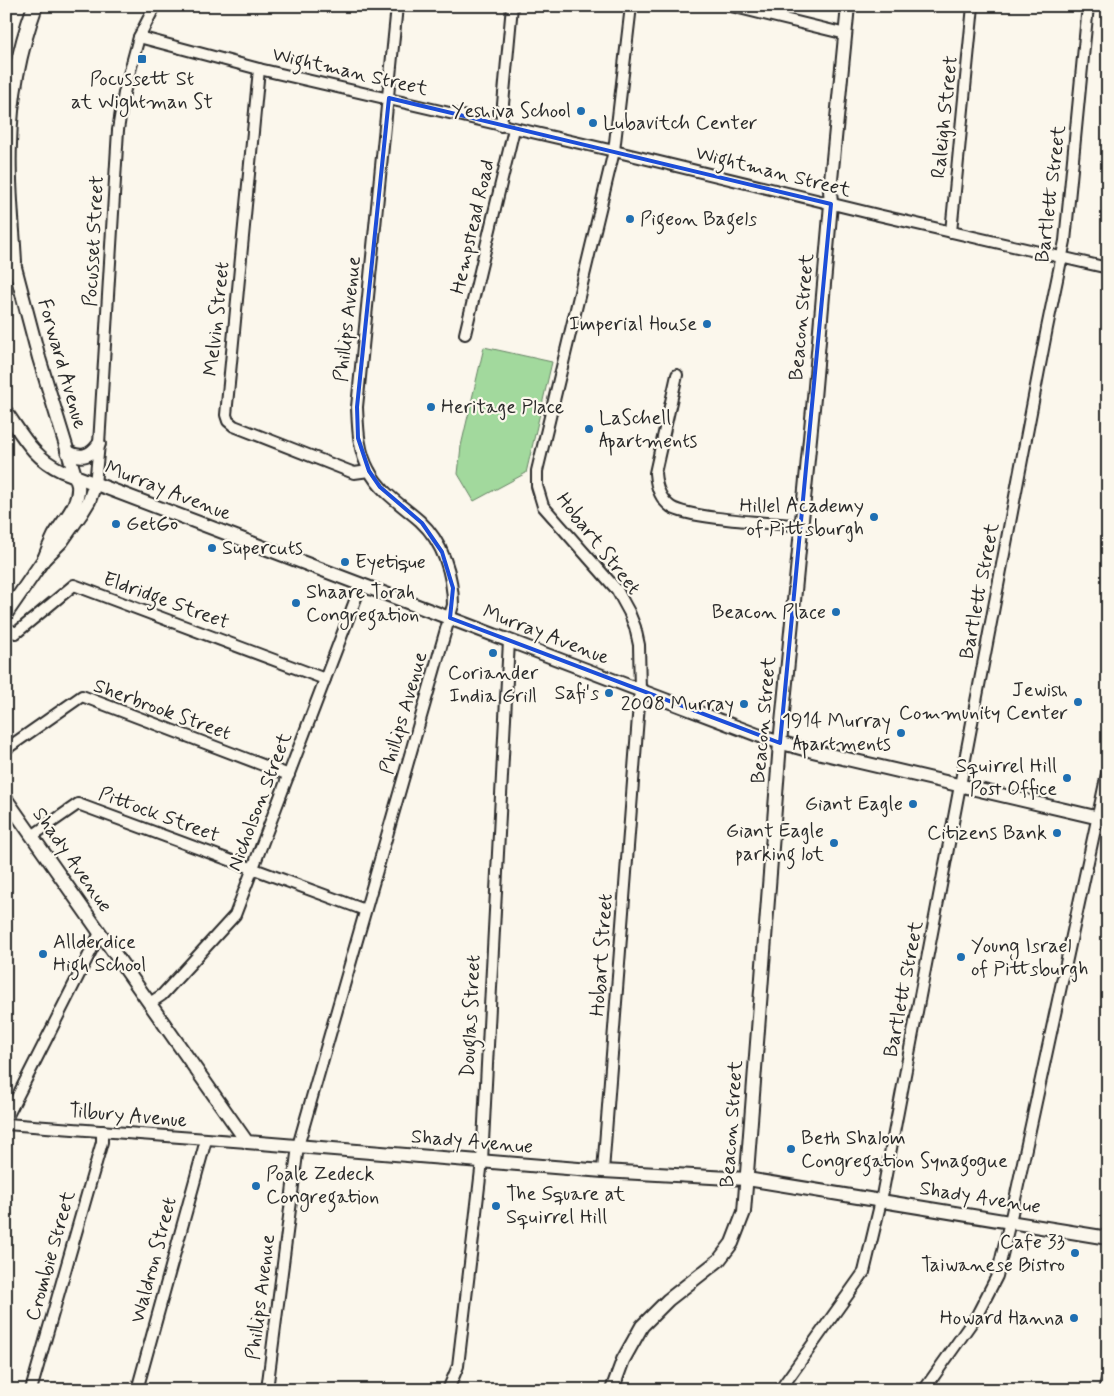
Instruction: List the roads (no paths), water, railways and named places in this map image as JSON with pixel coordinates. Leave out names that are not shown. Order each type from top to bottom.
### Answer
[{"type":"highway","points":[[14,262],[9,166],[10,125],[18,68],[35,6]]},
{"type":"main road","name":"Beacon Street","points":[[612,1390],[623,1360],[642,1326],[668,1300],[719,1260],[732,1243],[744,1212],[780,743],[802,526],[831,204],[830,190],[848,6]]},
{"type":"main road","points":[[6,216],[14,262]]},
{"type":"main road","name":"Forward Avenue","points":[[6,238],[75,477],[78,492],[76,500]]},
{"type":"main road","name":"Murray Avenue","points":[[6,412],[43,461],[75,477],[780,743],[1103,818]]},
{"type":"main road","points":[[67,451],[77,456],[86,456],[91,454],[99,444]]},
{"type":"main road","points":[[44,559],[62,541],[81,514],[95,484]]},
{"type":"main road","points":[[6,614],[44,559],[54,537],[76,500],[95,484]]},
{"type":"main road","name":"Shady Avenue","points":[[6,799],[247,1142],[603,1171],[747,1179],[1108,1238]]},
{"type":"main road","points":[[1105,1390],[1108,1380]]},
{"type":"street","name":"Pocusset Street","points":[[95,484],[118,130],[124,93],[139,37],[155,6]]},
{"type":"street","name":"Phillips Avenue","points":[[267,1390],[298,1146],[453,605],[453,588],[442,552],[422,523],[380,487],[369,471],[358,438],[357,406],[397,6]]},
{"type":"street","points":[[501,126],[512,6]]},
{"type":"street","name":"Hobart Street","points":[[603,1171],[640,691],[638,645],[630,612],[617,590],[543,506],[537,486],[537,471],[614,151],[631,6]]},
{"type":"street","name":"Raleigh Street","points":[[951,232],[973,6]]},
{"type":"street","name":"Bartlett Street","points":[[780,1390],[864,1272],[881,1201],[1065,241],[1088,6]]},
{"type":"street","points":[[736,7],[846,34]]},
{"type":"street","name":"Wightman Street","points":[[139,37],[259,69],[1108,268]]},
{"type":"street","name":"Melvin Street","points":[[259,69],[226,415],[228,421],[243,430],[354,472],[369,471]]},
{"type":"street","name":"Hempstead Road","points":[[465,334],[514,129]]},
{"type":"street","points":[[677,375],[655,473],[656,484],[666,502],[679,511],[802,526]]},
{"type":"street","name":"Eldridge Street","points":[[6,628],[16,633],[74,585],[325,679]]},
{"type":"street","name":"Nicholson Street","points":[[150,1003],[162,995],[236,915],[361,585]]},
{"type":"street","name":"Douglas Street","points":[[448,1390],[458,1366],[482,1161],[509,641]]},
{"type":"street","name":"Sherbrook Street","points":[[6,749],[82,696],[289,774]]},
{"type":"street","points":[[924,1390],[977,1315],[997,1276],[1103,818],[1108,769]]},
{"type":"street","name":"Pittock Street","points":[[32,836],[78,804],[365,910]]},
{"type":"street","points":[[6,1119],[100,933]]},
{"type":"street","name":"Tilbury Avenue","points":[[6,1124],[247,1142]]},
{"type":"street","name":"Crombie Street","points":[[32,1390],[102,1142],[102,1131]]},
{"type":"street","name":"Waldron Street","points":[[137,1390],[206,1140]]},
{"type":"place","name":"Pocussett St at Wightman St","points":[[142,59]]},
{"type":"place","name":"Yeshiva School","points":[[581,111]]},
{"type":"place","name":"Lubavitch Center","points":[[593,123]]},
{"type":"place","name":"Pigeon Bagels","points":[[630,219]]},
{"type":"place","name":"Imperial House","points":[[707,324]]},
{"type":"place","name":"Heritage Place","points":[[431,407]]},
{"type":"place","name":"LaSchell Apartments","points":[[589,429]]},
{"type":"place","name":"Hillel Academy of Pittsburgh","points":[[874,517]]},
{"type":"place","name":"GetGo","points":[[116,524]]},
{"type":"place","name":"Supercuts","points":[[212,548]]},
{"type":"place","name":"Eyetique","points":[[345,562]]},
{"type":"place","name":"Shaare Torah Congregation","points":[[296,603]]},
{"type":"place","name":"Beacon Place","points":[[836,612]]},
{"type":"place","name":"Coriander India Grill","points":[[493,653]]},
{"type":"place","name":"Safi's","points":[[609,693]]},
{"type":"place","name":"Jewish Community Center","points":[[1078,702]]},
{"type":"place","name":"2008 Murray","points":[[744,704]]},
{"type":"place","name":"1914 Murray Apartments","points":[[901,733]]},
{"type":"place","name":"Squirrel Hill Post Office","points":[[1067,778]]},
{"type":"place","name":"Giant Eagle","points":[[913,804]]},
{"type":"place","name":"Citizens Bank","points":[[1057,833]]},
{"type":"place","name":"Giant Eagle parking lot","points":[[834,843]]},
{"type":"place","name":"Allderdice High School","points":[[43,954]]},
{"type":"place","name":"Young Israel of Pittsburgh","points":[[961,957]]},
{"type":"place","name":"Beth Shalom Congregation Synagogue","points":[[791,1149]]},
{"type":"place","name":"Poale Zedeck Congregation","points":[[256,1186]]},
{"type":"place","name":"The Square at Squirrel Hill","points":[[496,1206]]},
{"type":"place","name":"Cafe 33 Taiwanese Bistro","points":[[1075,1253]]},
{"type":"place","name":"Howard Hanna","points":[[1074,1318]]}]
